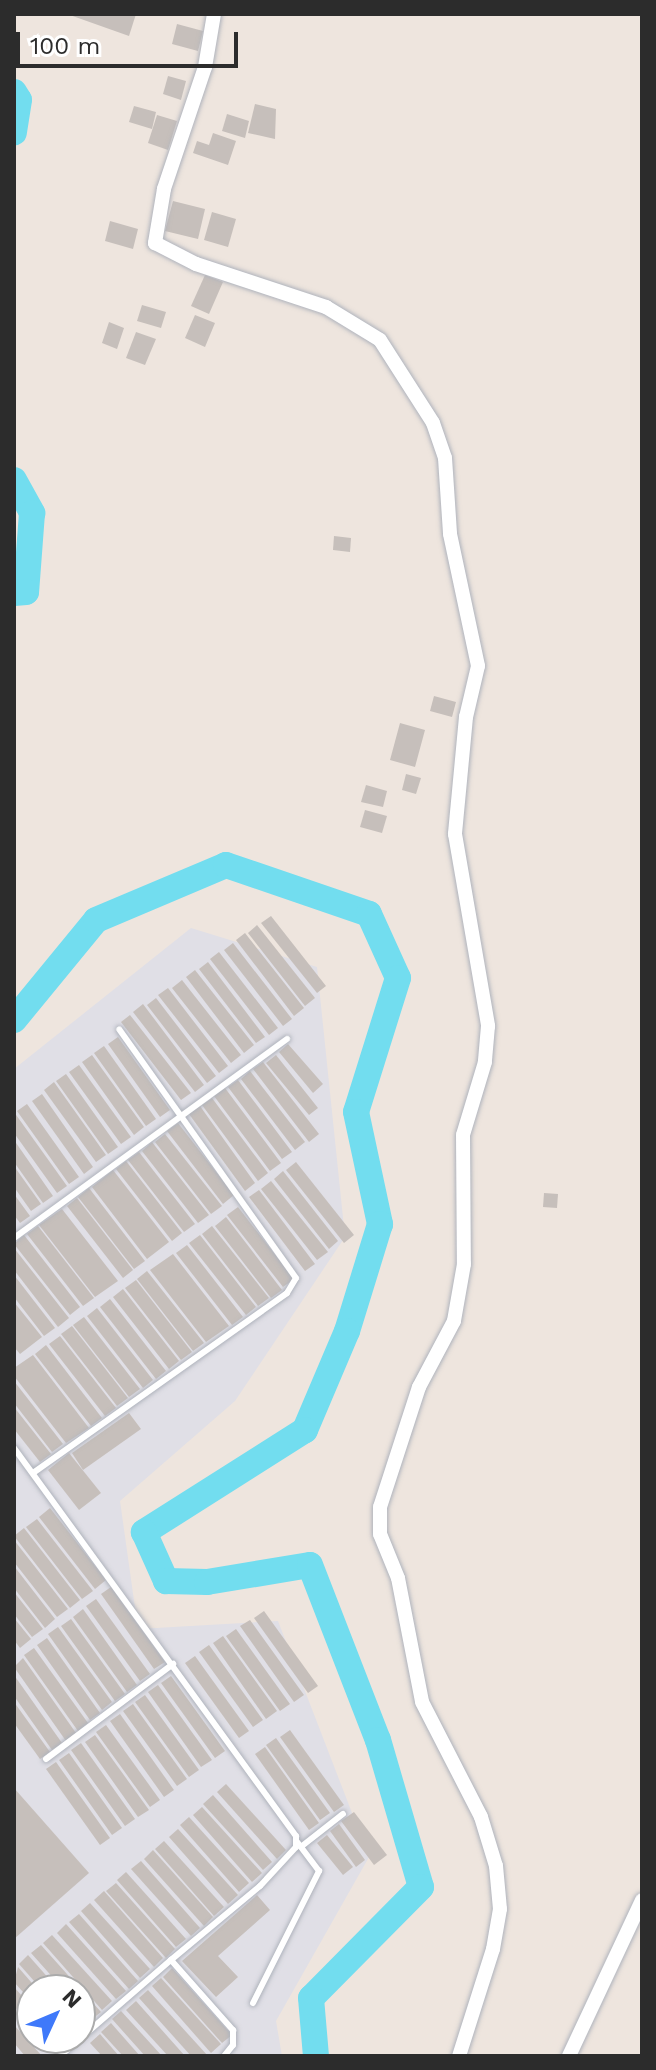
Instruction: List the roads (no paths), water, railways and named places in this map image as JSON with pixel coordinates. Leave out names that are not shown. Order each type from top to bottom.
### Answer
[{"type":"street","points":[[214,14],[201,80],[164,189],[155,243],[196,264],[326,307],[380,340],[433,423],[445,458],[450,534],[478,666],[466,717],[455,834],[488,1026],[485,1062],[463,1135],[464,1264],[454,1321],[419,1387],[380,1507],[380,1534],[398,1578],[422,1702],[481,1817],[496,1866],[500,1909],[493,1949],[459,2056]]},
{"type":"street","points":[[569,2056],[642,1900]]},
{"type":"lane","points":[[33,1473],[295,1284],[294,1270],[119,1029]]},
{"type":"lane","points":[[14,1238],[287,1039]]},
{"type":"lane","points":[[14,1448],[173,1664],[319,1871],[253,2003]]},
{"type":"lane","points":[[46,1759],[173,1664]]},
{"type":"lane","points":[[60,2056],[260,1886],[300,1844],[343,1814]]},
{"type":"lane","points":[[171,1960],[233,2030],[233,2045],[224,2056]]},
{"type":"waterway","points":[[14,92],[19,100],[14,133]]},
{"type":"waterway","points":[[14,480],[32,513],[26,592],[14,593]]},
{"type":"waterway","points":[[14,1020],[96,920],[226,865],[369,914],[398,978],[356,1112],[380,1224],[347,1331],[305,1430],[144,1532],[166,1581],[207,1582],[310,1565],[378,1740],[421,1887],[311,1998],[316,2056]]}]
